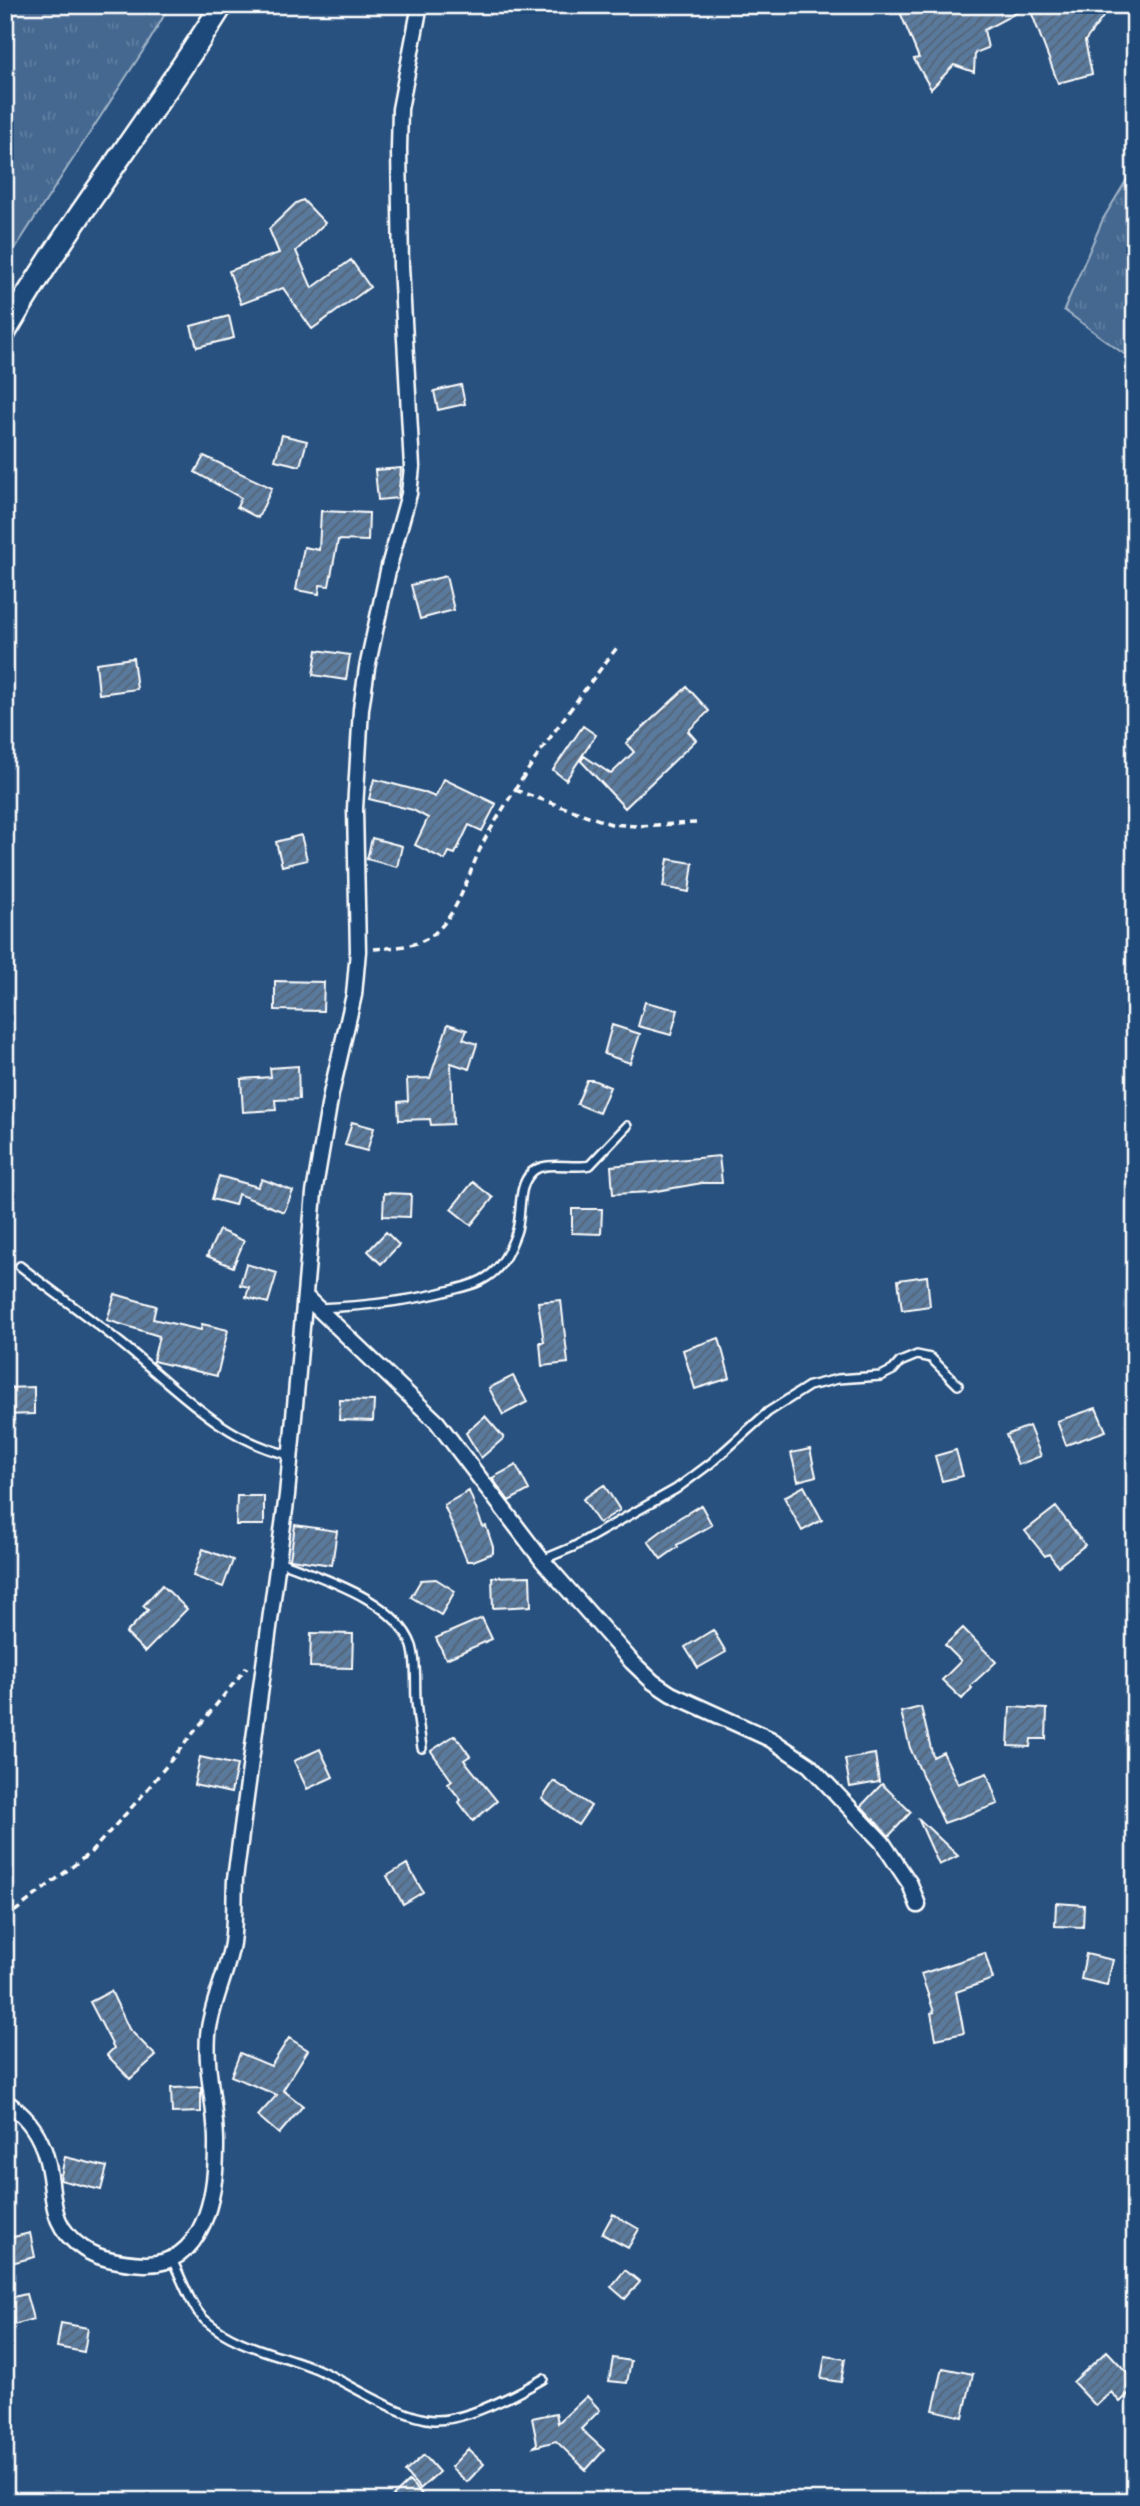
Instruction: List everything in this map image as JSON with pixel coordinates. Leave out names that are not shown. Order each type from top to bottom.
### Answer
[{"type":"street","points":[[5,332],[64,237],[163,96],[222,5]]},
{"type":"street","points":[[5,2101],[26,2118],[37,2133],[47,2161],[57,2221],[68,2237],[85,2251],[104,2258],[158,2264],[172,2260],[186,2250],[208,2213],[214,2186],[216,2146],[207,2064],[209,2033],[232,1942],[236,1879],[291,1455],[309,1245],[322,1139],[354,995],[358,951],[355,809],[361,709],[369,655],[409,494],[412,467],[401,266],[399,149],[404,85],[420,5]]},
{"type":"street","points":[[306,1297],[437,1422],[542,1560],[632,1662],[653,1682],[671,1694],[770,1739],[809,1765],[881,1842],[910,1884],[918,1905]]},
{"type":"lane","points":[[319,1308],[375,1306],[406,1301],[471,1285],[488,1277],[500,1265],[511,1246],[519,1226],[521,1194],[525,1182],[533,1172],[542,1167],[590,1165],[627,1126]]},
{"type":"lane","points":[[20,1266],[114,1337],[223,1426],[250,1443],[291,1455]]},
{"type":"lane","points":[[542,1560],[573,1547],[676,1489],[711,1463],[768,1412],[809,1386],[838,1379],[881,1376],[893,1370],[900,1362],[917,1355],[931,1359],[958,1385]]},
{"type":"lane","points":[[278,1561],[348,1589],[376,1604],[405,1633],[412,1647],[422,1748]]},
{"type":"lane","points":[[172,2260],[202,2318],[216,2329],[236,2340],[315,2369],[414,2416],[435,2420],[463,2414],[510,2397],[543,2379]]},
{"type":"path","points":[[358,951],[402,948],[423,942],[438,931],[453,912],[483,843],[515,790],[564,717],[619,645]]},
{"type":"path","points":[[515,790],[611,824],[636,826],[696,823]]},
{"type":"path","points":[[5,1919],[91,1852],[141,1797],[267,1644]]},
{"type":"green space","points":[[5,5],[170,5],[5,264]]},
{"type":"green space","points":[[1135,166],[1135,362],[1064,310],[1103,219]]},
{"type":"building","points":[[897,5],[1104,5],[1103,17],[1085,41],[1092,74],[1058,83],[1029,6],[984,30],[988,48],[975,53],[974,72],[954,65],[931,89],[914,59],[919,58]]},
{"type":"building","points":[[303,200],[325,223],[296,251],[312,288],[351,260],[370,287],[312,329],[283,288],[241,304],[229,271],[279,253],[269,229],[296,203]]},
{"type":"building","points":[[229,316],[234,338],[197,347],[191,326]]},
{"type":"building","points":[[461,385],[465,404],[438,410],[434,391]]},
{"type":"building","points":[[282,435],[307,441],[300,466],[275,460]]},
{"type":"building","points":[[204,456],[272,488],[258,518],[237,507],[241,498],[195,472]]},
{"type":"building","points":[[401,468],[398,498],[378,500],[375,470]]},
{"type":"building","points":[[321,511],[369,513],[368,541],[338,540],[329,586],[320,585],[319,594],[296,590],[304,547],[319,550]]},
{"type":"building","points":[[446,576],[454,610],[420,619],[411,585]]},
{"type":"building","points":[[317,650],[350,655],[346,680],[313,675]]},
{"type":"building","points":[[133,658],[137,689],[99,694],[96,663]]},
{"type":"building","points":[[687,687],[709,711],[688,731],[696,740],[625,808],[581,761],[584,756],[611,774],[634,752],[626,743]]},
{"type":"building","points":[[583,726],[596,735],[566,780],[553,770]]},
{"type":"building","points":[[374,779],[435,797],[444,779],[496,804],[482,831],[469,825],[455,854],[449,852],[445,860],[415,845],[428,818],[413,810],[369,799]]},
{"type":"building","points":[[301,835],[307,860],[282,866],[276,842]]},
{"type":"building","points":[[372,838],[402,846],[397,867],[367,859]]},
{"type":"building","points":[[668,859],[693,863],[689,892],[663,887]]},
{"type":"building","points":[[275,981],[324,982],[323,1011],[275,1010]]},
{"type":"building","points":[[645,1002],[678,1010],[671,1035],[638,1026]]},
{"type":"building","points":[[448,1024],[467,1030],[463,1039],[477,1044],[469,1069],[451,1063],[453,1124],[431,1125],[430,1119],[399,1120],[398,1102],[408,1101],[407,1079],[430,1078]]},
{"type":"building","points":[[612,1025],[640,1034],[630,1063],[604,1054]]},
{"type":"building","points":[[298,1066],[299,1099],[275,1100],[276,1110],[243,1112],[241,1079],[271,1077],[270,1068]]},
{"type":"building","points":[[587,1080],[610,1087],[599,1113],[577,1104]]},
{"type":"building","points":[[352,1122],[374,1128],[367,1151],[345,1145]]},
{"type":"building","points":[[719,1156],[722,1183],[613,1194],[611,1166]]},
{"type":"building","points":[[219,1176],[258,1187],[262,1179],[293,1191],[284,1212],[238,1194],[235,1205],[212,1199]]},
{"type":"building","points":[[473,1182],[493,1198],[471,1225],[451,1209]]},
{"type":"building","points":[[384,1193],[411,1194],[410,1217],[383,1216]]},
{"type":"building","points":[[572,1209],[602,1209],[601,1234],[572,1233]]},
{"type":"building","points":[[219,1230],[244,1241],[233,1267],[207,1256]]},
{"type":"building","points":[[386,1232],[399,1245],[381,1264],[368,1251]]},
{"type":"building","points":[[246,1264],[277,1273],[268,1303],[246,1297],[249,1287],[240,1285]]},
{"type":"building","points":[[927,1276],[930,1306],[902,1310],[898,1280]]},
{"type":"building","points":[[115,1294],[156,1306],[153,1319],[201,1330],[202,1324],[228,1330],[217,1376],[153,1361],[159,1336],[107,1320]]},
{"type":"building","points":[[561,1300],[568,1363],[542,1366],[540,1342],[544,1342],[538,1302]]},
{"type":"building","points":[[719,1338],[730,1378],[695,1389],[683,1350]]},
{"type":"building","points":[[513,1376],[527,1402],[503,1415],[489,1388]]},
{"type":"building","points":[[34,1387],[34,1414],[5,1415],[5,1388]]},
{"type":"building","points":[[340,1400],[374,1401],[373,1421],[339,1420]]},
{"type":"building","points":[[1096,1408],[1106,1431],[1066,1445],[1057,1421]]},
{"type":"building","points":[[485,1416],[504,1438],[481,1458],[466,1433]]},
{"type":"building","points":[[1029,1426],[1041,1456],[1018,1465],[1006,1435]]},
{"type":"building","points":[[810,1449],[816,1476],[798,1481],[791,1453]]},
{"type":"building","points":[[956,1450],[963,1476],[942,1481],[935,1456]]},
{"type":"building","points":[[516,1465],[529,1490],[509,1501],[492,1478]]},
{"type":"building","points":[[604,1485],[620,1510],[599,1523],[583,1499]]},
{"type":"building","points":[[804,1486],[822,1520],[802,1531],[784,1497]]},
{"type":"building","points":[[469,1491],[493,1547],[493,1553],[473,1561],[467,1561],[444,1505]]},
{"type":"building","points":[[237,1496],[264,1496],[264,1525],[236,1525]]},
{"type":"building","points":[[701,1505],[712,1525],[677,1545],[678,1547],[661,1559],[648,1541]]},
{"type":"building","points":[[1056,1507],[1085,1545],[1058,1566],[1049,1554],[1045,1556],[1025,1531]]},
{"type":"building","points":[[295,1525],[337,1531],[332,1565],[290,1559]]},
{"type":"building","points":[[203,1549],[233,1560],[223,1587],[193,1576]]},
{"type":"building","points":[[530,1576],[531,1606],[493,1608],[492,1577]]},
{"type":"building","points":[[436,1579],[455,1591],[441,1615],[411,1597],[421,1580]]},
{"type":"building","points":[[162,1585],[187,1609],[145,1652],[126,1633],[148,1610],[143,1606]]},
{"type":"building","points":[[482,1618],[492,1639],[446,1659],[436,1638]]},
{"type":"building","points":[[963,1628],[996,1662],[970,1686],[972,1688],[962,1699],[942,1680],[961,1661],[945,1645]]},
{"type":"building","points":[[713,1630],[726,1652],[698,1668],[685,1647]]},
{"type":"building","points":[[311,1633],[353,1634],[352,1668],[310,1667]]},
{"type":"building","points":[[921,1707],[933,1757],[943,1752],[958,1784],[987,1773],[998,1804],[944,1823],[910,1748],[901,1712]]},
{"type":"building","points":[[1010,1707],[1047,1709],[1046,1739],[1031,1739],[1030,1747],[1008,1746]]},
{"type":"building","points":[[455,1735],[470,1756],[464,1760],[497,1801],[473,1821],[448,1784],[452,1781],[431,1751]]},
{"type":"building","points":[[320,1749],[333,1777],[307,1789],[294,1761]]},
{"type":"building","points":[[875,1754],[879,1782],[850,1787],[845,1759]]},
{"type":"building","points":[[200,1757],[237,1765],[231,1793],[194,1785]]},
{"type":"building","points":[[554,1781],[591,1806],[578,1825],[542,1799]]},
{"type":"building","points":[[882,1784],[911,1812],[889,1836],[861,1806]]},
{"type":"building","points":[[918,1818],[958,1856],[939,1865]]},
{"type":"building","points":[[407,1864],[423,1892],[403,1904],[387,1876]]},
{"type":"building","points":[[1056,1903],[1084,1905],[1083,1927],[1055,1926]]},
{"type":"building","points":[[985,1953],[993,1979],[956,1992],[964,2033],[936,2039],[931,2013],[934,2012],[921,1974]]},
{"type":"building","points":[[1086,1954],[1113,1960],[1107,1985],[1081,1979]]},
{"type":"building","points":[[111,1991],[129,2029],[156,2056],[130,2079],[107,2055],[114,2048],[90,2002]]},
{"type":"building","points":[[289,2038],[308,2050],[283,2090],[303,2106],[279,2134],[258,2116],[277,2095],[231,2076],[240,2053],[271,2066]]},
{"type":"building","points":[[201,2087],[201,2112],[172,2113],[171,2088]]},
{"type":"building","points":[[65,2157],[107,2167],[101,2190],[60,2180]]},
{"type":"building","points":[[613,2214],[639,2229],[628,2248],[602,2234]]},
{"type":"building","points":[[30,2233],[35,2257],[11,2263],[5,2239]]},
{"type":"building","points":[[625,2270],[640,2282],[625,2299],[611,2287]]},
{"type":"building","points":[[26,2294],[33,2319],[10,2326],[5,2299]]},
{"type":"building","points":[[61,2323],[88,2328],[84,2352],[57,2347]]},
{"type":"building","points":[[1107,2351],[1135,2381],[1135,2388],[1120,2402],[1111,2392],[1096,2406],[1073,2382]]},
{"type":"building","points":[[825,2356],[845,2359],[841,2382],[821,2379]]},
{"type":"building","points":[[613,2358],[631,2361],[627,2383],[609,2381]]},
{"type":"building","points":[[943,2368],[973,2374],[963,2417],[933,2410]]},
{"type":"building","points":[[587,2396],[600,2410],[581,2429],[604,2450],[586,2470],[556,2441],[534,2447],[537,2443],[532,2418],[556,2413],[558,2423]]},
{"type":"building","points":[[468,2449],[484,2464],[467,2482],[451,2467]]},
{"type":"building","points":[[424,2455],[439,2472],[420,2489],[405,2472]]},
{"type":"building","points":[[409,2481],[428,2501],[388,2501]]}]
